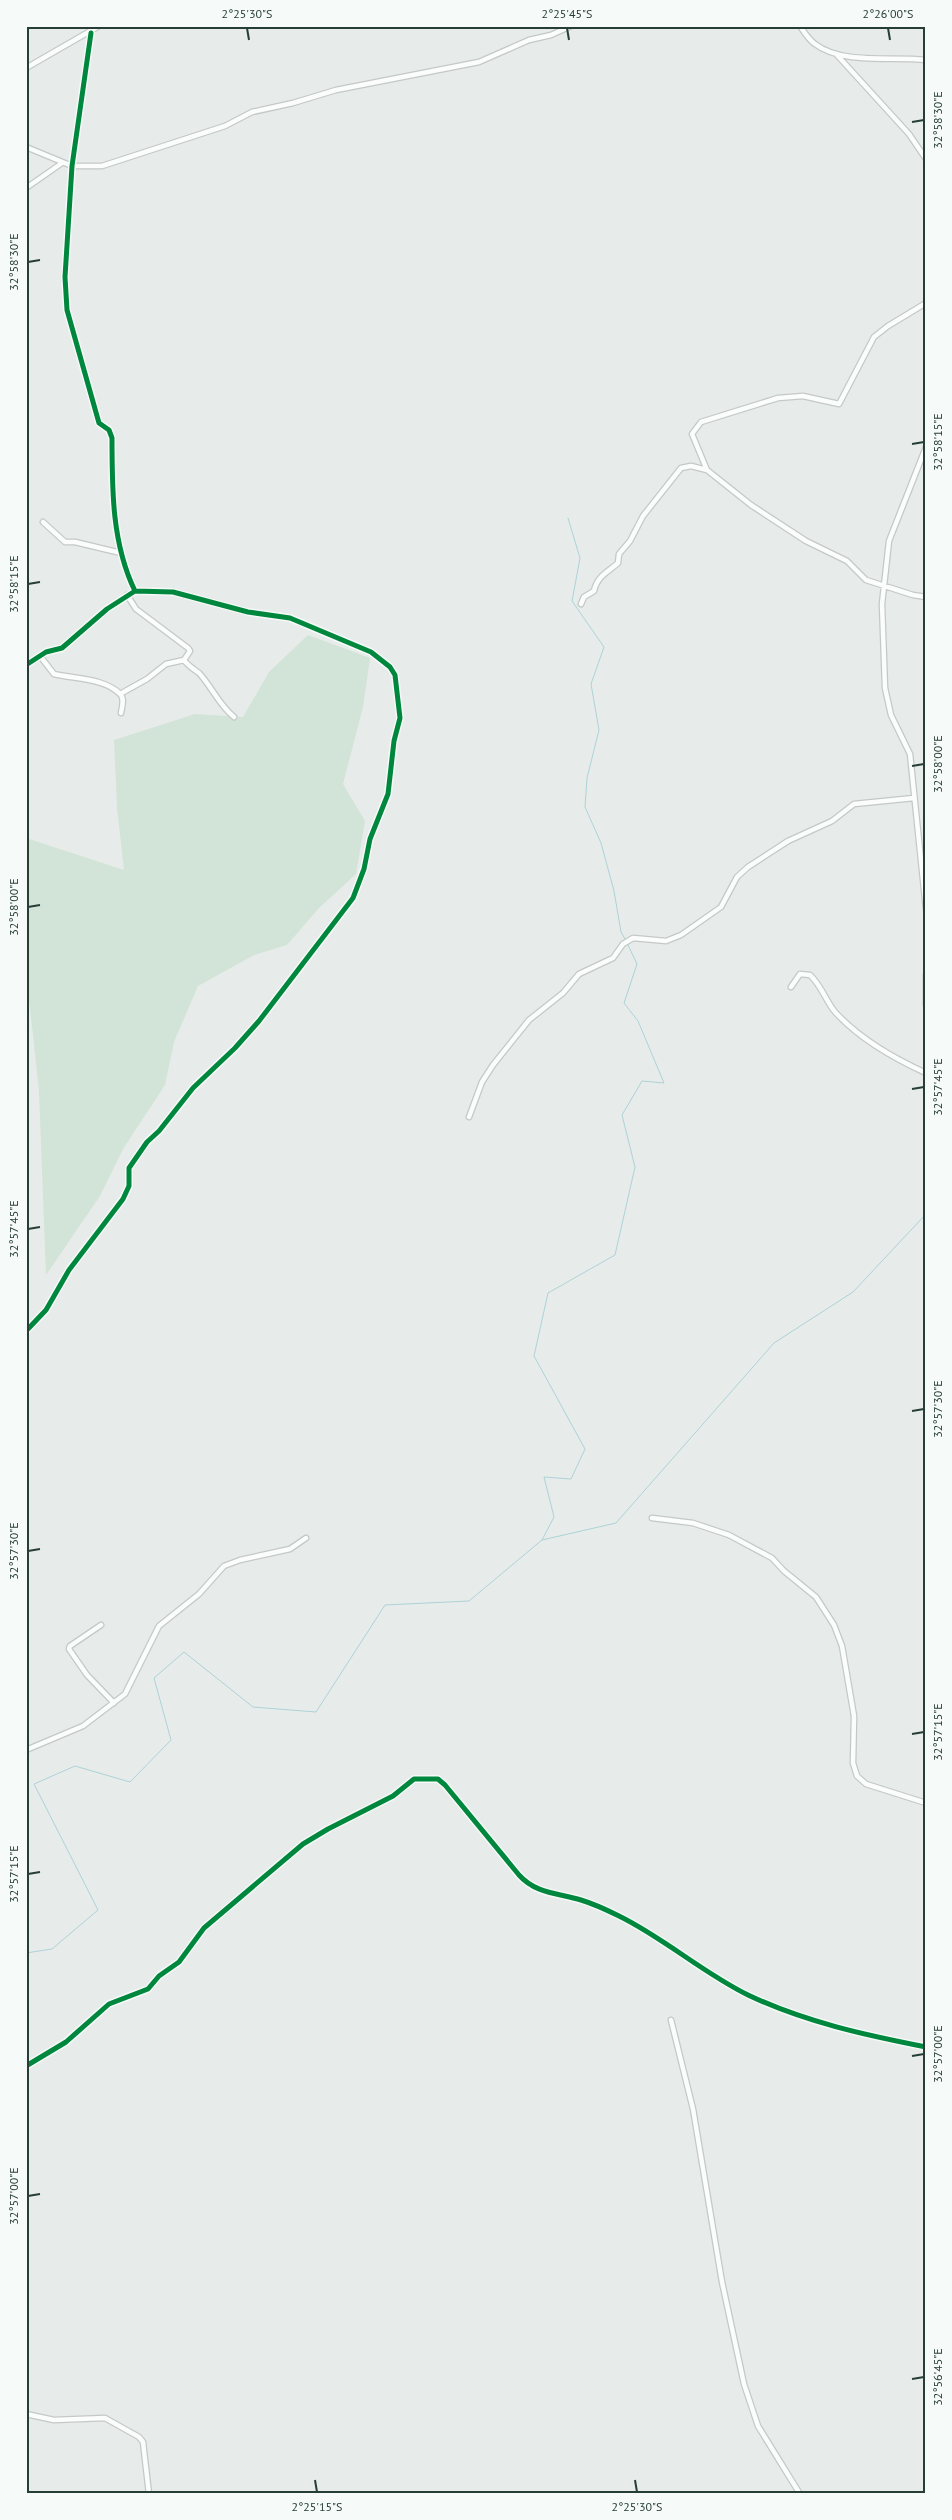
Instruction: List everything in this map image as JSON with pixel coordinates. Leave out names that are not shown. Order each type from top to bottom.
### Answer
[{"type":"street","points":[[26,68],[99,26]]},
{"type":"street","points":[[26,147],[72,166],[102,166],[225,126],[252,112],[293,103],[336,90],[479,62],[528,40],[571,26]]},
{"type":"street","points":[[800,26],[815,44],[847,58],[890,57],[926,60]]},
{"type":"street","points":[[91,32],[72,166],[65,277],[67,310],[99,423],[109,430],[112,438],[115,516],[124,568],[135,591]]},
{"type":"street","points":[[837,55],[909,134],[926,159]]},
{"type":"street","points":[[26,188],[62,163]]},
{"type":"street","points":[[707,470],[692,434],[701,422],[778,398],[796,396],[840,404],[874,337],[926,303]]},
{"type":"street","points":[[926,446],[889,541],[882,604],[884,688],[891,715],[910,754],[926,909]]},
{"type":"street","points":[[581,604],[584,597],[594,591],[596,583],[608,569],[618,563],[619,554],[630,541],[643,516],[681,468],[691,466],[707,470],[752,505],[806,541],[833,553],[857,570],[866,580],[884,587],[926,597]]},
{"type":"street","points":[[43,522],[66,542],[75,542],[121,553]]},
{"type":"street","points":[[26,665],[40,656],[62,648],[107,609],[135,591],[173,592],[248,612],[290,618],[371,652],[390,667],[395,675],[400,718],[394,741],[392,774],[388,794],[370,839],[360,878],[346,909],[330,927],[315,951],[259,1022],[236,1048],[193,1088],[159,1131],[147,1142],[129,1168],[129,1186],[123,1199],[69,1270],[46,1310],[26,1331]]},
{"type":"street","points":[[120,694],[147,679],[166,664],[184,660],[190,652],[188,648],[136,609],[127,595]]},
{"type":"street","points":[[40,656],[54,674],[101,683],[120,694],[123,699],[121,713]]},
{"type":"street","points":[[184,660],[200,674],[226,711],[234,717]]},
{"type":"street","points":[[469,1117],[482,1082],[494,1065],[529,1020],[563,992],[579,974],[613,958],[623,944],[633,938],[666,941],[681,935],[721,907],[737,878],[748,868],[788,841],[832,821],[854,804],[914,798]]},
{"type":"street","points":[[791,987],[800,974],[810,975],[825,994],[836,1013],[856,1031],[885,1053],[926,1073]]},
{"type":"street","points":[[926,975],[926,1005]]},
{"type":"street","points":[[652,1518],[693,1523],[729,1535],[772,1558],[816,1597],[834,1625],[842,1646],[854,1716],[853,1763],[857,1776],[866,1784],[926,1803]]},
{"type":"street","points":[[26,1750],[41,1742],[75,1731],[114,1703],[129,1688],[150,1640],[162,1622],[194,1599],[224,1566],[240,1560],[290,1549],[306,1538]]},
{"type":"street","points":[[101,1625],[70,1646],[69,1649],[87,1675],[114,1703]]},
{"type":"street","points":[[26,2066],[66,2042],[109,2004],[148,1989],[159,1976],[179,1962],[204,1928],[274,1871],[290,1853],[328,1829],[399,1793],[414,1779],[420,1778],[438,1779],[445,1785],[519,1875],[531,1886],[545,1892],[582,1900],[618,1916],[729,1984],[792,2014],[841,2029],[926,2047]]},
{"type":"street","points":[[671,2020],[692,2109],[722,2282],[746,2392],[758,2426],[778,2462],[800,2494]]},
{"type":"street","points":[[26,2414],[54,2420],[105,2418],[139,2437],[143,2442],[149,2494]]},
{"type":"green space","points":[[308,635],[370,658],[363,707],[343,784],[365,821],[356,874],[319,908],[287,945],[254,955],[198,986],[174,1042],[165,1085],[123,1149],[100,1196],[46,1275],[39,1091],[26,971],[26,838],[124,870],[117,808],[114,740],[195,714],[243,717],[269,672]]},
{"type":"waterway","points":[[568,518],[580,558],[572,601],[604,647],[591,684],[599,730],[587,778],[585,807],[601,843],[614,891],[621,932],[625,939]]},
{"type":"waterway","points":[[26,1953],[52,1949],[98,1910],[34,1784],[75,1766],[130,1782],[171,1740],[154,1678],[184,1652],[253,1707],[316,1712],[385,1605],[469,1601],[542,1540],[554,1517],[544,1477],[571,1479],[585,1449],[534,1356],[548,1293],[615,1255],[635,1167],[622,1115],[642,1081],[664,1083],[638,1021],[624,1003],[637,964],[627,943]]},
{"type":"waterway","points":[[542,1540],[616,1523],[774,1343],[853,1292],[926,1214]]},
{"type":"cycle path","points":[[26,665],[46,652],[62,648],[107,609],[135,591],[127,573],[118,536],[113,497],[112,438],[109,430],[99,423],[67,310],[65,277],[72,166],[91,33]]},
{"type":"cycle path","points":[[26,1331],[46,1310],[69,1270],[123,1199],[129,1186],[129,1168],[147,1142],[159,1131],[193,1088],[235,1048],[259,1021],[353,898],[364,869],[370,839],[388,794],[394,741],[400,718],[395,675],[390,667],[371,652],[290,618],[248,612],[173,592],[135,591]]},
{"type":"cycle path","points":[[26,2066],[66,2042],[109,2004],[148,1989],[159,1976],[179,1962],[204,1928],[303,1844],[393,1796],[414,1779],[438,1779],[445,1785],[519,1875],[533,1886],[586,1902],[619,1916],[731,1986],[791,2013],[836,2027],[926,2047]]}]
